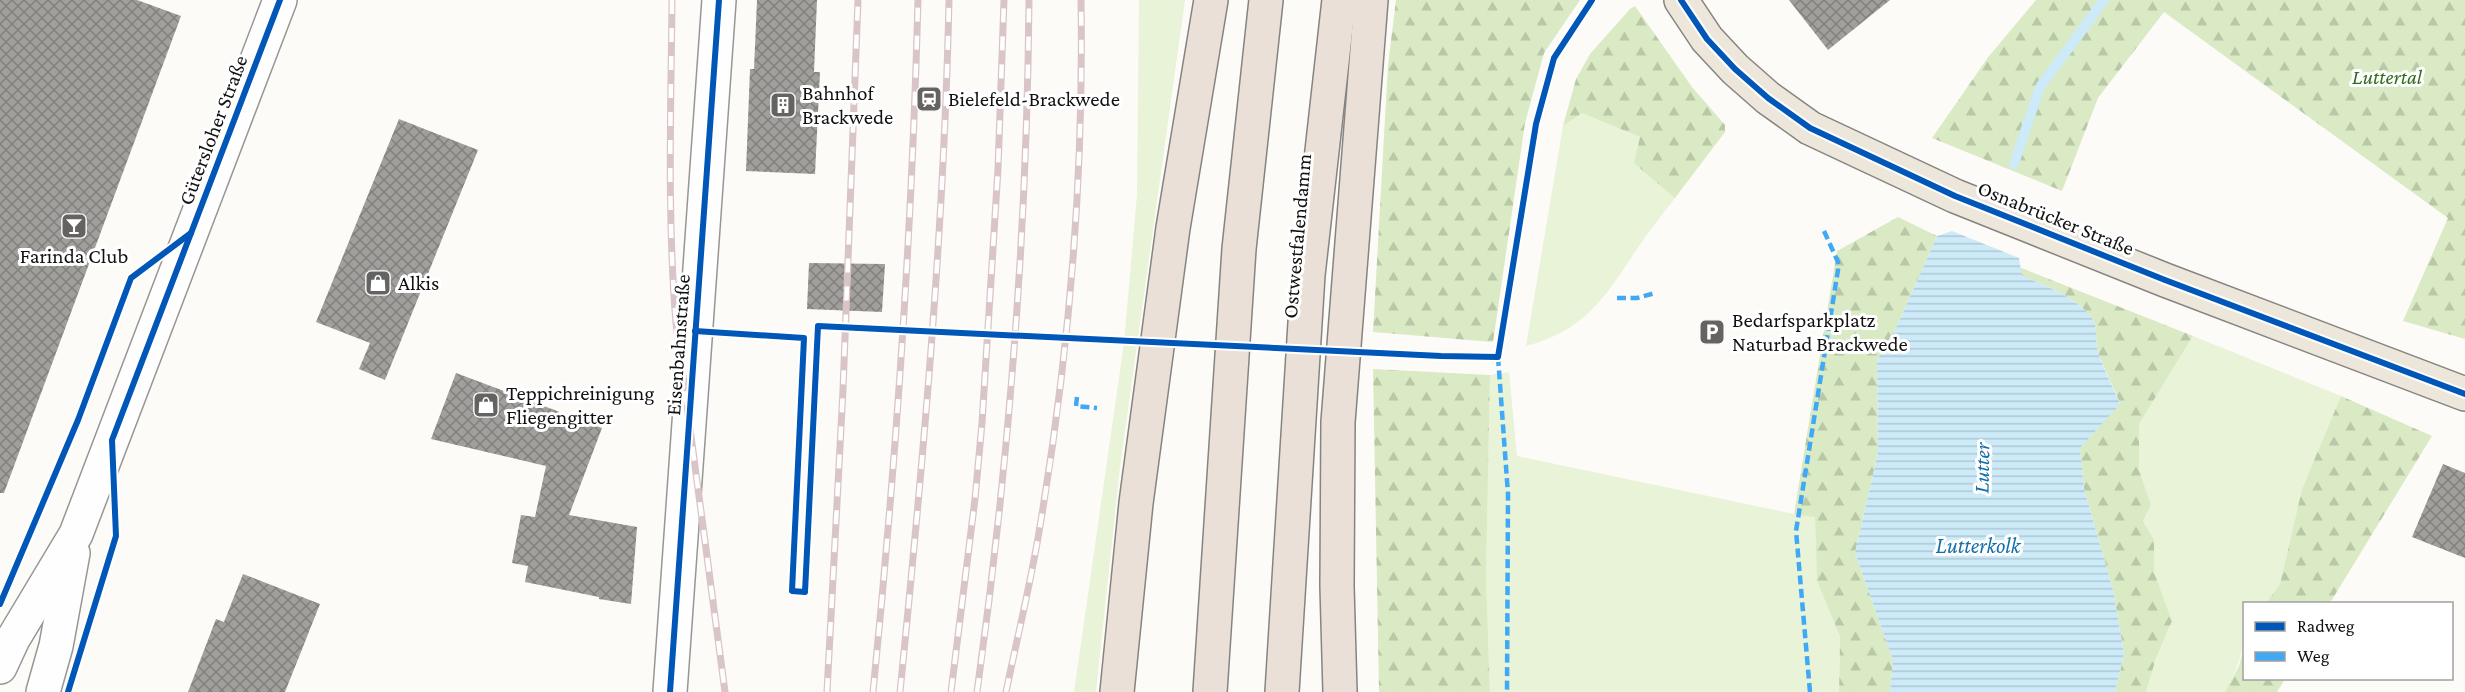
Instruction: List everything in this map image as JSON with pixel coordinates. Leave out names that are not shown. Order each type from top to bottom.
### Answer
[{"type":"highway","points":[[1118,692],[1138,492],[1173,228],[1211,0]]},
{"type":"highway","points":[[1210,692],[1239,249],[1266,0]]},
{"type":"highway","name":"Ostwestfalendamm","points":[[1282,692],[1308,275],[1338,0]]},
{"type":"highway","points":[[1340,692],[1337,586],[1338,422],[1371,0]]},
{"type":"main road","name":"Osnabrücker Straße","points":[[1681,0],[1707,39],[1735,69],[1768,98],[1810,128],[1966,201],[2465,394]]},
{"type":"street","name":"Gütersloher Straße","points":[[0,668],[13,639],[76,534],[280,0]]},
{"type":"street","name":"Eisenbahnstraße","points":[[670,692],[719,0]]},
{"type":"street","name":"Gütersloher Straße","points":[[43,692],[56,646],[76,534]]},
{"type":"green space","points":[[1139,0],[1185,0],[1120,467],[1096,692],[1074,692],[1124,343],[1137,195]]},
{"type":"green space","points":[[1396,0],[1580,0],[1544,53],[1525,123],[1493,342],[1373,332],[1388,65]]},
{"type":"green space","name":"Luttertal","points":[[2036,0],[2465,0],[2465,339],[2403,321],[2448,218],[2164,12],[2098,98],[2062,191],[1932,138],[1989,56]]},
{"type":"green space","points":[[1635,6],[1692,87],[1725,125],[1725,132],[1675,198],[1634,163],[1640,137],[1582,113],[1563,126],[1576,79],[1590,54]]},
{"type":"green space","points":[[1582,113],[1640,137],[1656,181],[1675,198],[1605,295],[1593,308],[1565,331],[1526,346],[1563,126]]},
{"type":"green space","points":[[1898,217],[1937,236],[1898,324],[1877,360],[1878,453],[1855,553],[1893,660],[1890,692],[1839,692],[1840,636],[1817,581],[1815,517],[1794,514],[1837,251]]},
{"type":"green space","points":[[2019,267],[2193,336],[2139,424],[2139,470],[2151,505],[2143,521],[2154,540],[2154,572],[2172,621],[2156,658],[2146,692],[2115,692],[2124,654],[2113,590],[2084,489],[2080,448],[2120,403],[2098,352],[2095,323],[2088,313],[2071,299],[2022,276]]},
{"type":"green space","points":[[2193,336],[2341,396],[2302,489],[2280,584],[2267,602],[2243,602],[2242,650],[2225,692],[2146,692],[2156,658],[2172,621],[2154,572],[2154,540],[2143,521],[2151,505],[2139,470],[2139,424]]},
{"type":"green space","points":[[1373,369],[1490,375],[1486,578],[1490,692],[1379,692]]},
{"type":"green space","points":[[1509,372],[1517,456],[1794,514],[1815,516],[1817,581],[1840,635],[1839,692],[1490,692],[1486,579],[1490,375]]},
{"type":"green space","points":[[2341,396],[2432,436],[2331,602],[2267,602],[2280,584],[2302,489]]},
{"type":"green space","points":[[2243,651],[2243,680],[2284,680],[2277,692],[2225,692],[2239,666]]},
{"type":"water","name":"Lutterkolk","points":[[1952,231],[2019,258],[2022,276],[2071,299],[2088,313],[2095,323],[2098,352],[2120,404],[2080,448],[2084,489],[2113,590],[2124,654],[2115,692],[1890,692],[1893,660],[1855,553],[1878,453],[1877,360],[1898,324],[1937,236]]},
{"type":"building","points":[[0,0],[137,0],[181,16],[4,493],[0,493]]},
{"type":"building","name":"Bahnhof Brackwede","points":[[757,0],[817,0],[814,72],[820,72],[815,174],[746,171],[750,69],[754,69]]},
{"type":"building","points":[[1789,0],[1890,0],[1828,50]]},
{"type":"building","name":"Alkis","points":[[399,119],[478,150],[385,380],[359,369],[370,343],[316,322]]},
{"type":"building","points":[[809,263],[885,264],[882,312],[807,309]]},
{"type":"building","points":[[456,373],[602,428],[569,515],[637,527],[631,604],[525,582],[528,566],[512,563],[521,515],[535,517],[546,466],[431,439]]},
{"type":"building","points":[[2443,464],[2465,473],[2465,558],[2412,537]]},
{"type":"building","points":[[243,574],[320,604],[285,692],[188,692],[216,619],[224,622]]},
{"type":"waterway","name":"Lutter","points":[[2014,164],[2040,87],[2104,0]]},
{"type":"railway","points":[[672,0],[671,202],[676,323],[725,692]]},
{"type":"railway","points":[[827,692],[843,390],[858,0]]},
{"type":"railway","points":[[873,692],[902,346],[912,173],[918,0]]},
{"type":"railway","points":[[900,692],[931,346],[942,173],[949,0]]},
{"type":"railway","points":[[951,692],[982,423],[998,169],[1004,0]]},
{"type":"railway","points":[[977,692],[998,520],[1014,347],[1025,174],[1029,0]]},
{"type":"railway","points":[[1006,692],[1039,532],[1059,400],[1077,200],[1081,0]]},
{"type":"marked path","points":[[1810,692],[1796,531],[1838,270],[1838,262],[1824,231]]},
{"type":"marked path","points":[[1617,298],[1637,298],[1655,293]]},
{"type":"marked path","points":[[1498,357],[1508,494],[1507,692]]},
{"type":"marked path","points":[[1077,397],[1076,406],[1097,408]]},
{"type":"cycle path","points":[[68,692],[116,536],[112,440],[280,0]]},
{"type":"cycle path","points":[[670,692],[719,0]]},
{"type":"cycle path","points":[[695,331],[804,338],[792,591],[805,592],[818,326],[1498,357],[1536,124],[1554,58],[1592,0]]},
{"type":"cycle path","points":[[1681,0],[1707,39],[1735,69],[1768,98],[1810,128],[1955,196],[2165,280],[2465,394]]},
{"type":"cycle path","points":[[0,604],[78,420],[131,278],[191,233]]},
{"type":"place","name":"Bielefeld-Brackwede","points":[[929,99]]},
{"type":"place","name":"Bahnhof Brackwede","points":[[783,105]]},
{"type":"place","name":"Farinda Club","points":[[74,226]]},
{"type":"place","name":"Alkis","points":[[378,283]]},
{"type":"place","name":"Bedarfsparkplatz Naturbad Brackwede","points":[[1712,332]]},
{"type":"place","name":"Teppichreinigung Fliegengitter","points":[[486,405]]}]
